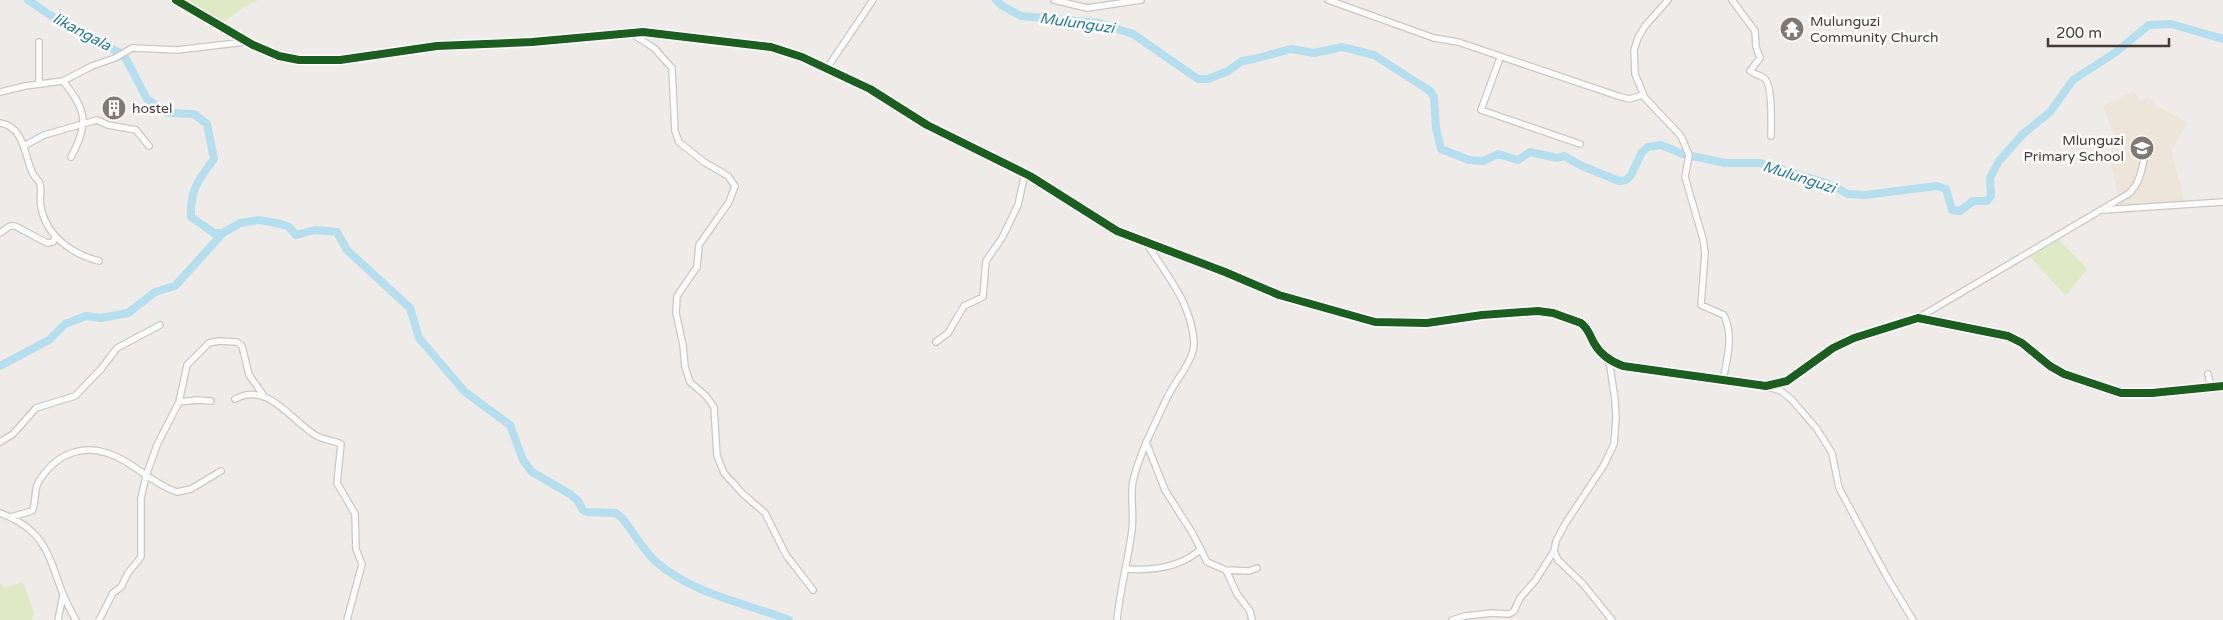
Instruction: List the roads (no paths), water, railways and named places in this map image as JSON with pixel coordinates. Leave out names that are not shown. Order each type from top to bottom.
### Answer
[{"type":"street","points":[[176,0],[246,42],[279,56],[316,61],[356,59],[437,46],[532,42],[631,33],[666,34],[771,47],[827,68],[870,89],[908,114],[957,141],[1025,173],[1111,228],[1147,244],[1200,262],[1279,295],[1366,321],[1427,323],[1518,312],[1553,312],[1586,326],[1596,346],[1613,362],[1634,369],[1766,386],[1781,392],[1792,400],[1817,429],[1832,453],[1839,488],[1844,499],[1875,552],[1886,577],[1913,620]]},
{"type":"street","points":[[827,68],[873,0]]},
{"type":"street","points":[[1054,0],[1087,8],[1141,0]]},
{"type":"street","points":[[1328,0],[1434,38],[1458,42],[1500,58],[1618,96],[1629,99],[1643,95]]},
{"type":"street","points":[[1668,0],[1645,26],[1634,50],[1634,74],[1643,95],[1681,136],[1689,155],[1685,177],[1705,253],[1701,305],[1724,315],[1729,332],[1730,351],[1723,380]]},
{"type":"street","points":[[1732,0],[1756,31],[1756,47],[1760,58],[1750,71],[1754,75],[1763,78],[1767,83],[1771,106],[1771,136]]},
{"type":"street","points":[[631,33],[654,48],[672,68],[675,131],[679,142],[704,162],[728,176],[735,186],[729,202],[699,245],[697,267],[677,296],[676,313],[683,345],[686,372],[690,382],[706,396],[714,407],[717,456],[724,473],[743,494],[765,513],[786,555],[813,590]]},
{"type":"street","points":[[39,42],[39,84]]},
{"type":"street","points":[[0,92],[63,80],[92,66],[112,60],[132,48],[177,50],[246,42]]},
{"type":"street","points":[[1500,58],[1481,110],[1580,144]]},
{"type":"street","points":[[63,80],[77,99],[82,112],[82,135],[71,157]]},
{"type":"street","points":[[24,146],[44,135],[97,120],[108,125],[136,130],[149,146]]},
{"type":"street","points":[[0,122],[11,126],[24,146],[33,174],[40,184],[41,206],[44,216],[55,237],[73,249],[99,261]]},
{"type":"street","points":[[1766,386],[1787,381],[1833,348],[1854,338],[1918,318],[2134,190],[2143,167],[2146,148]]},
{"type":"street","points":[[936,342],[948,334],[964,306],[982,297],[986,262],[1002,238],[1018,205],[1025,173]]},
{"type":"street","points":[[2100,210],[2223,202]]},
{"type":"street","points":[[0,233],[10,226],[15,226],[47,243],[53,242],[55,237]]},
{"type":"street","points":[[1117,620],[1134,510],[1132,483],[1146,442],[1171,389],[1192,354],[1194,342],[1183,298],[1147,244]]},
{"type":"street","points":[[1918,318],[2008,336],[2022,343],[2050,366],[2064,374],[2121,393],[2152,393],[2223,386]]},
{"type":"street","points":[[0,442],[13,434],[30,412],[36,408],[74,396],[101,369],[117,348],[160,325]]},
{"type":"street","points":[[99,620],[113,593],[121,587],[128,573],[141,557],[141,498],[146,476],[157,444],[179,402],[187,364],[206,344],[219,340],[241,344],[249,375],[264,396],[317,436],[341,444],[336,482],[355,514],[356,549],[362,564],[347,620]]},
{"type":"street","points":[[1452,620],[1465,616],[1492,613],[1509,614],[1514,611],[1520,598],[1535,581],[1554,551],[1556,541],[1565,524],[1595,481],[1612,449],[1615,434],[1615,400],[1610,366],[1606,357]]},
{"type":"street","points":[[2208,374],[2211,387]]},
{"type":"street","points":[[235,399],[248,394],[264,396]]},
{"type":"street","points":[[179,402],[211,401]]},
{"type":"street","points":[[1146,442],[1165,490],[1208,564],[1226,570],[1249,571],[1257,568]]},
{"type":"street","points":[[11,517],[32,511],[38,483],[56,460],[72,452],[88,450],[106,453],[122,459],[172,491],[181,492],[191,489],[221,471]]},
{"type":"street","points":[[0,513],[11,517],[29,528],[42,541],[76,620]]},
{"type":"street","points":[[1126,569],[1165,569],[1174,563],[1184,562],[1201,549]]},
{"type":"street","points":[[1554,551],[1558,560],[1583,584],[1612,620]]},
{"type":"street","points":[[1226,570],[1236,594],[1250,611],[1252,620]]},
{"type":"street","points":[[58,620],[63,593]]},
{"type":"waterway","name":"likangala","points":[[28,0],[53,17],[120,53],[126,59],[147,99],[167,113],[194,114],[207,124],[214,159],[196,186],[192,200],[191,217],[214,233],[223,233]]},
{"type":"waterway","name":"Mulunguzi","points":[[996,0],[1001,5],[1021,16],[1099,23],[1133,34],[1198,79],[1208,79],[1228,71],[1242,61],[1291,49],[1314,53],[1342,47],[1374,55],[1430,91],[1434,97],[1436,128],[1441,149],[1469,160],[1483,161],[1498,154],[1518,160],[1530,152],[1557,158],[1564,156],[1582,166],[1619,181],[1626,180],[1631,175],[1642,152],[1648,147],[1661,145],[1683,154],[1725,163],[1760,163],[1829,184],[1848,194],[1865,195],[1937,186],[1946,189],[1952,210],[1960,211],[1973,201],[1987,201],[1991,196],[1990,178],[1999,161],[2023,134],[2050,112],[2073,80],[2116,52],[2149,25],[2171,24],[2223,39]]},
{"type":"waterway","points":[[0,366],[49,340],[65,324],[86,316],[101,318],[128,313],[155,292],[175,286],[223,233],[240,223],[259,220],[281,224],[289,227],[296,235],[315,230],[337,232],[347,250],[410,308],[419,338],[465,392],[510,425],[523,460],[532,472],[570,494],[578,501],[583,510],[587,512],[616,513],[622,518],[655,561],[670,573],[702,590],[789,620]]},
{"type":"place","name":"Mulunguzi Community Church","points":[[1792,29]]},
{"type":"place","name":"hostel","points":[[114,108]]},
{"type":"place","name":"Mlunguzi Primary School","points":[[2142,148]]}]
